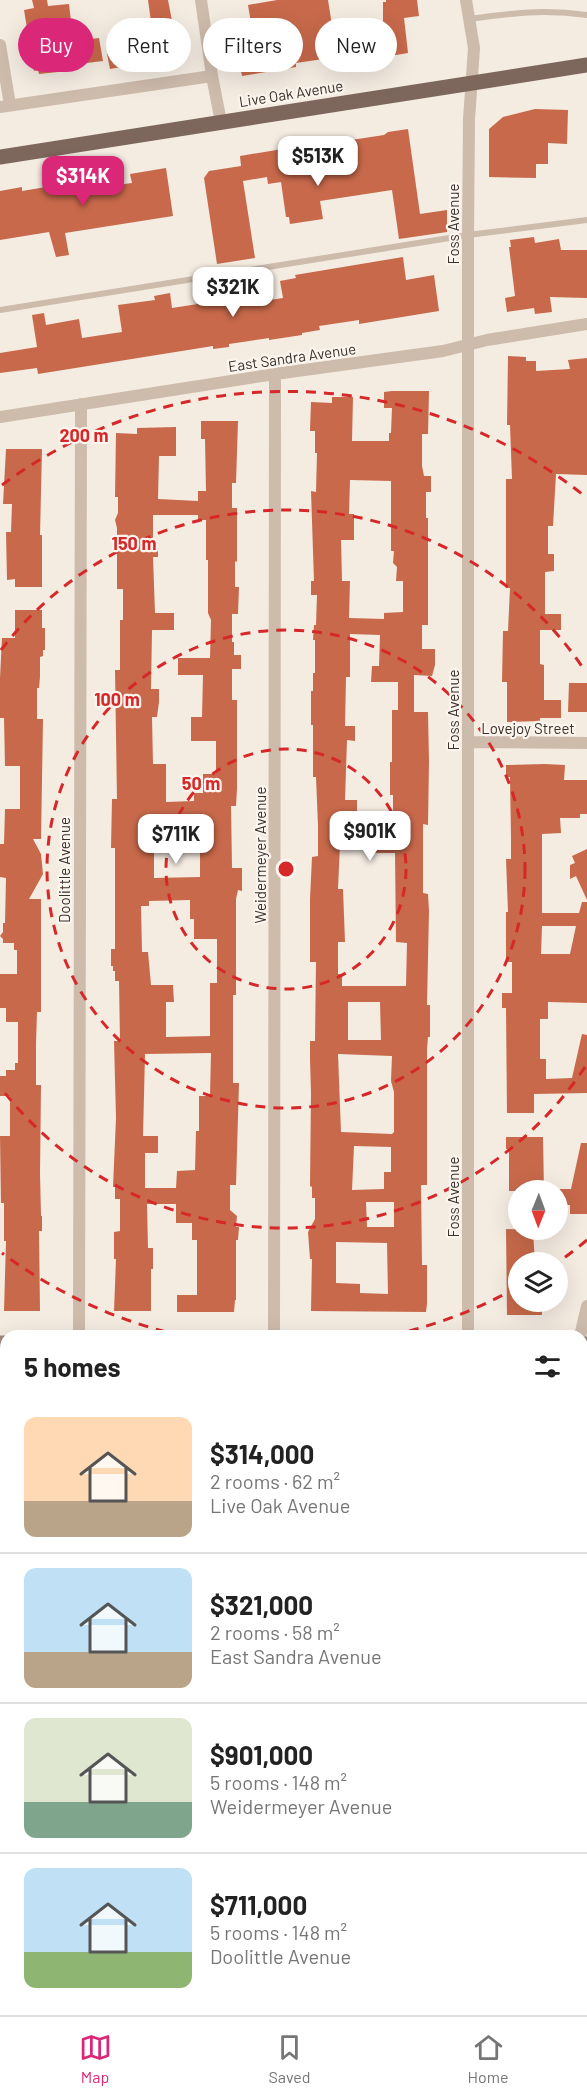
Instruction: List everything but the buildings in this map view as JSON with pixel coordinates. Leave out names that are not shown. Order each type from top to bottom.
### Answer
[{"type":"main road","name":"Live Oak Avenue","points":[[0,157],[472,85],[587,65]]},
{"type":"street","points":[[201,0],[221,122]]},
{"type":"street","name":"Foss Avenue","points":[[466,0],[474,48],[469,119],[468,235],[468,1330]]},
{"type":"street","points":[[0,45],[5,106],[212,76]]},
{"type":"street","name":"East Sandra Avenue","points":[[0,417],[275,374],[443,351],[469,344],[587,324]]},
{"type":"street","name":"Weidermeyer Avenue","points":[[274,1330],[275,374]]},
{"type":"street","name":"Doolittle Avenue","points":[[79,1330],[81,404]]},
{"type":"street","name":"Lovejoy Street","points":[[468,742],[587,743]]},
{"type":"street","points":[[581,1330],[587,1306]]},
{"type":"lane","points":[[470,19],[522,12],[558,11],[587,15]]},
{"type":"lane","points":[[0,310],[468,235],[587,220]]}]
